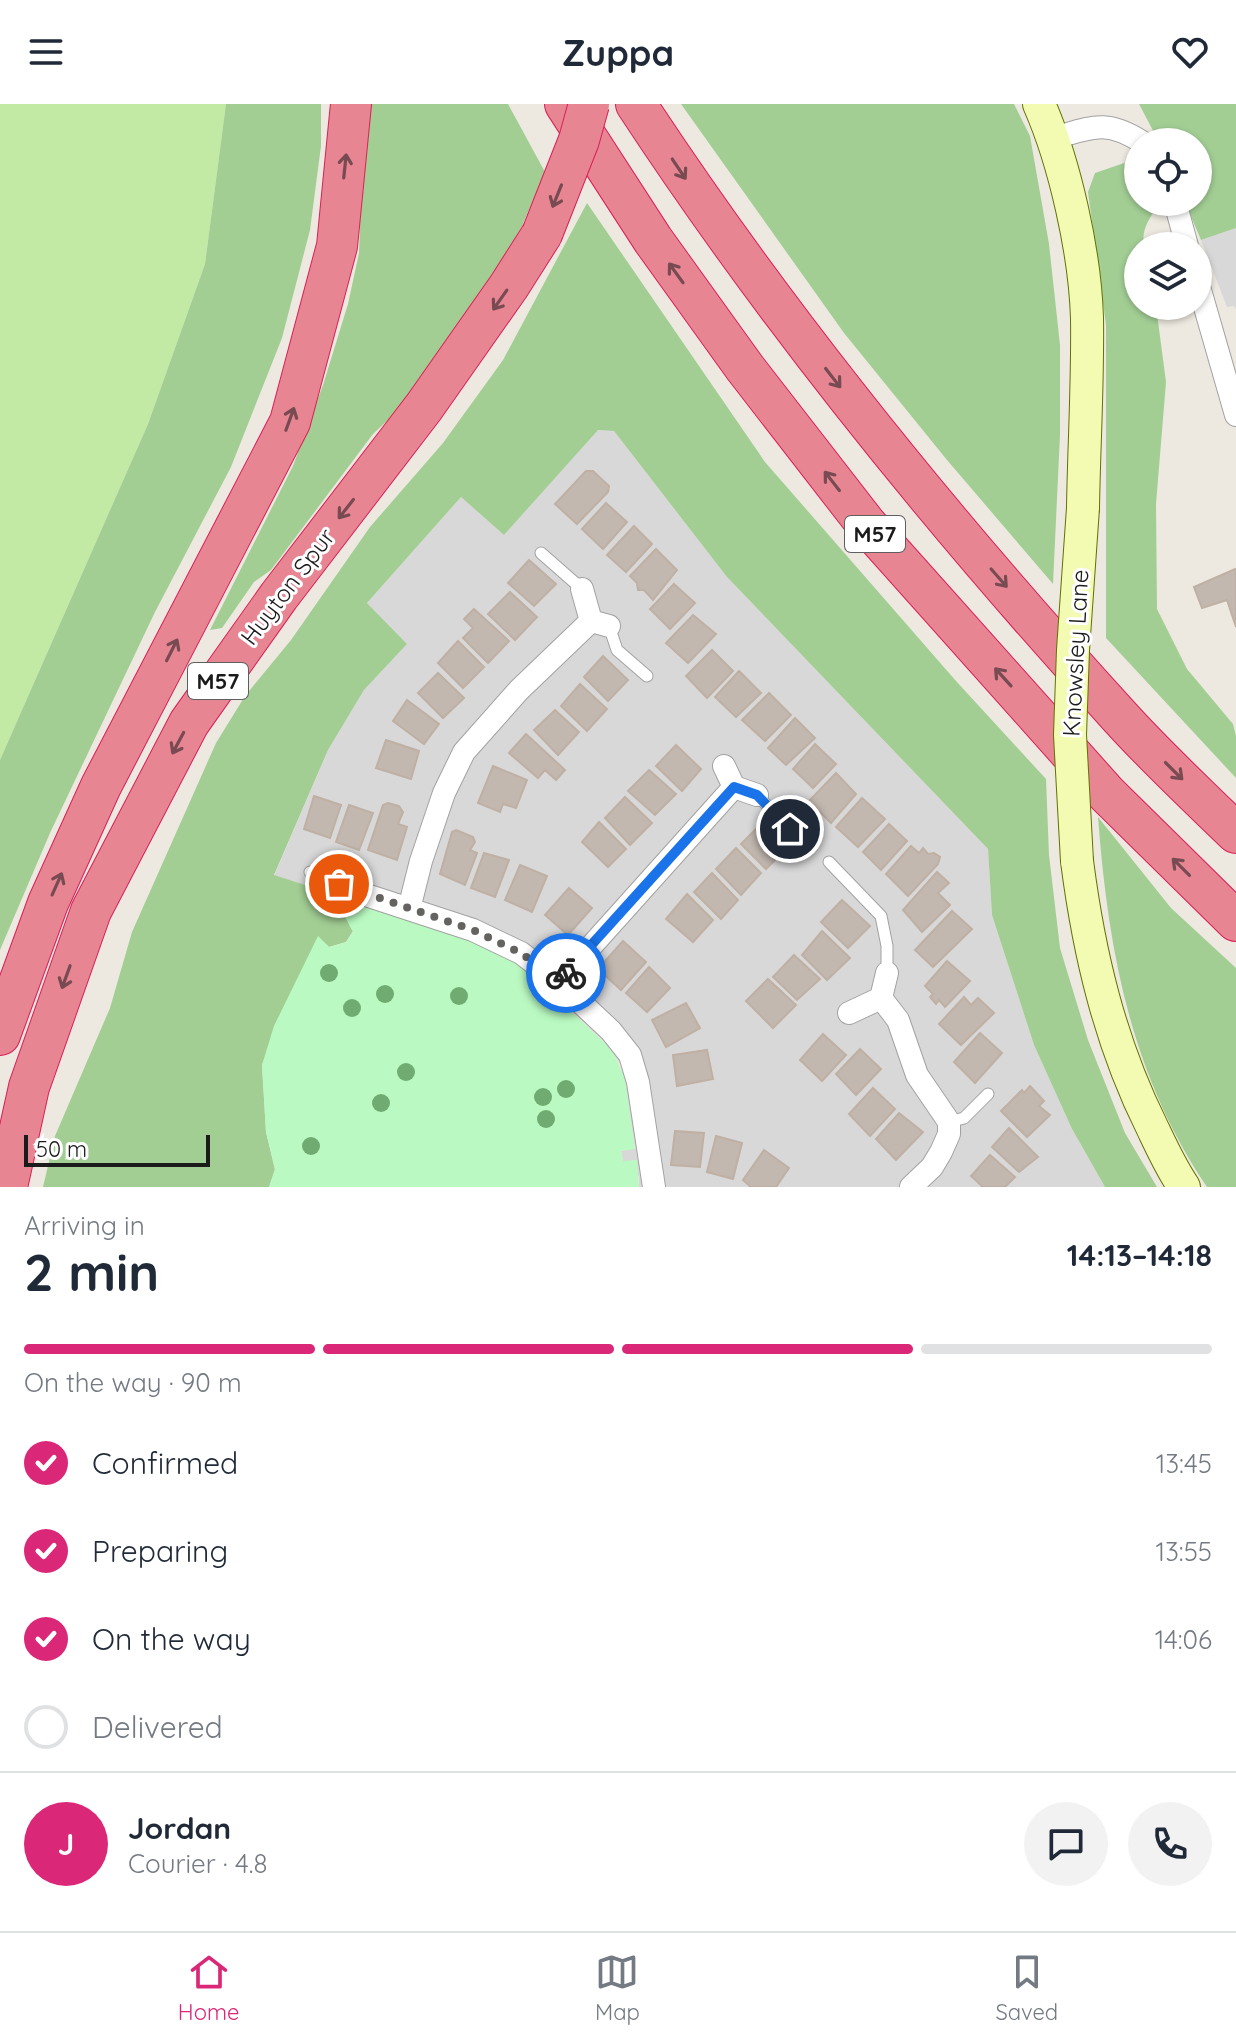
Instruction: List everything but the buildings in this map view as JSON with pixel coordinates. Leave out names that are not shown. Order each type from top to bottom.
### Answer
[{"type":"highway","name":"M57","points":[[0,1035],[48,903],[101,786],[290,422],[337,246],[351,104]]},
{"type":"highway","name":"M57","points":[[565,104],[653,240],[708,317],[866,524],[1107,794],[1236,921]]},
{"type":"highway","name":"Huyton Spur","points":[[7,1187],[29,1087],[91,911],[189,723],[279,596],[424,407],[509,286],[542,234],[579,140],[589,104]]},
{"type":"highway","name":"M57","points":[[636,104],[682,174],[787,319],[906,472],[1122,719],[1236,833]]},
{"type":"main road","name":"Knowsley Lane","points":[[1039,104],[1054,138],[1070,206],[1087,315],[1083,508],[1070,735],[1077,861],[1085,927],[1106,1015],[1135,1094],[1184,1187]]},
{"type":"street","points":[[1054,138],[1091,127],[1124,131]]},
{"type":"street","points":[[1209,320],[1236,415]]},
{"type":"street","points":[[409,909],[444,793],[464,752],[519,690],[600,623],[582,589]]},
{"type":"street","points":[[724,766],[734,787],[757,795]]},
{"type":"street","points":[[559,982],[734,787]]},
{"type":"street","points":[[369,896],[473,930],[521,953],[559,982],[611,1031],[630,1055],[638,1082],[654,1187]]},
{"type":"street","points":[[881,998],[887,973]]},
{"type":"street","points":[[849,1013],[881,998]]},
{"type":"street","points":[[881,998],[898,1020],[917,1075],[949,1122],[949,1134],[941,1152],[932,1167],[911,1187]]},
{"type":"lane","points":[[541,553],[582,589]]},
{"type":"lane","points":[[600,623],[617,650],[647,676]]},
{"type":"lane","points":[[757,795],[790,829]]},
{"type":"lane","points":[[829,862],[881,916],[887,946],[887,973]]},
{"type":"lane","points":[[310,872],[369,896]]},
{"type":"lane","points":[[949,1122],[964,1118],[988,1094]]},
{"type":"shaded area","points":[[1236,228],[1236,309],[1234,306],[1227,307],[1212,268],[1212,236]]},
{"type":"shaded area","points":[[597,430],[614,431],[727,577],[988,849],[992,915],[1034,1045],[1072,1129],[1105,1187],[639,1187],[639,1177],[623,1161],[621,1151],[635,1148],[621,1065],[608,1045],[522,965],[497,950],[274,876],[328,750],[364,690],[407,644],[367,603],[461,497],[504,535]]},
{"type":"green space","points":[[0,104],[226,104],[205,264],[148,424],[0,760]]},
{"type":"green space","points":[[226,104],[321,104],[321,146],[310,230],[282,338],[231,467],[155,612],[50,833],[0,950],[0,760],[148,424],[205,264]]},
{"type":"green space","points":[[364,104],[508,104],[545,172],[522,226],[490,281],[401,408],[373,434],[271,570],[254,582],[222,628],[210,630],[293,466],[348,304],[359,253]]},
{"type":"green space","points":[[681,104],[1014,104],[1030,136],[1049,244],[1060,345],[1060,435],[1053,584],[844,333]]},
{"type":"green space","points":[[1139,104],[1236,104],[1236,228],[1212,236],[1212,232],[1198,232],[1191,216],[1212,216],[1212,128],[1152,128]]},
{"type":"green space","points":[[1124,163],[1124,216],[1151,216],[1145,232],[1124,232],[1124,320],[1158,320],[1166,382],[1156,504],[1157,609],[1187,669],[1233,724],[1236,778],[1106,638],[1106,325],[1088,192],[1095,173]]},
{"type":"green space","points":[[587,203],[765,462],[1046,779],[1049,855],[1060,948],[1088,1040],[1125,1133],[1157,1187],[1105,1187],[1072,1129],[1034,1045],[992,915],[988,849],[727,577],[614,431],[598,430],[504,535],[461,497],[367,603],[407,644],[364,690],[328,750],[274,875],[333,894],[353,931],[346,942],[329,947],[318,937],[262,1065],[266,1132],[275,1170],[269,1187],[43,1187],[55,1136],[110,1008],[132,932],[216,743],[245,696],[291,640],[370,527],[443,443],[503,360]]},
{"type":"green space","points":[[1098,817],[1171,908],[1236,968],[1236,1187],[1207,1187],[1159,1101],[1142,1056],[1117,963]]},
{"type":"green space","points":[[333,894],[497,950],[522,965],[608,1046],[625,1079],[635,1149],[621,1151],[623,1161],[637,1160],[639,1187],[269,1187],[275,1169],[266,1132],[262,1065],[274,1026],[318,936],[329,947],[346,942],[353,932]]},
{"type":"way so far","points":[[339,884],[473,930],[521,953],[559,982],[566,973]]},
{"type":"route","points":[[566,973],[734,787],[757,795],[790,829]]}]
